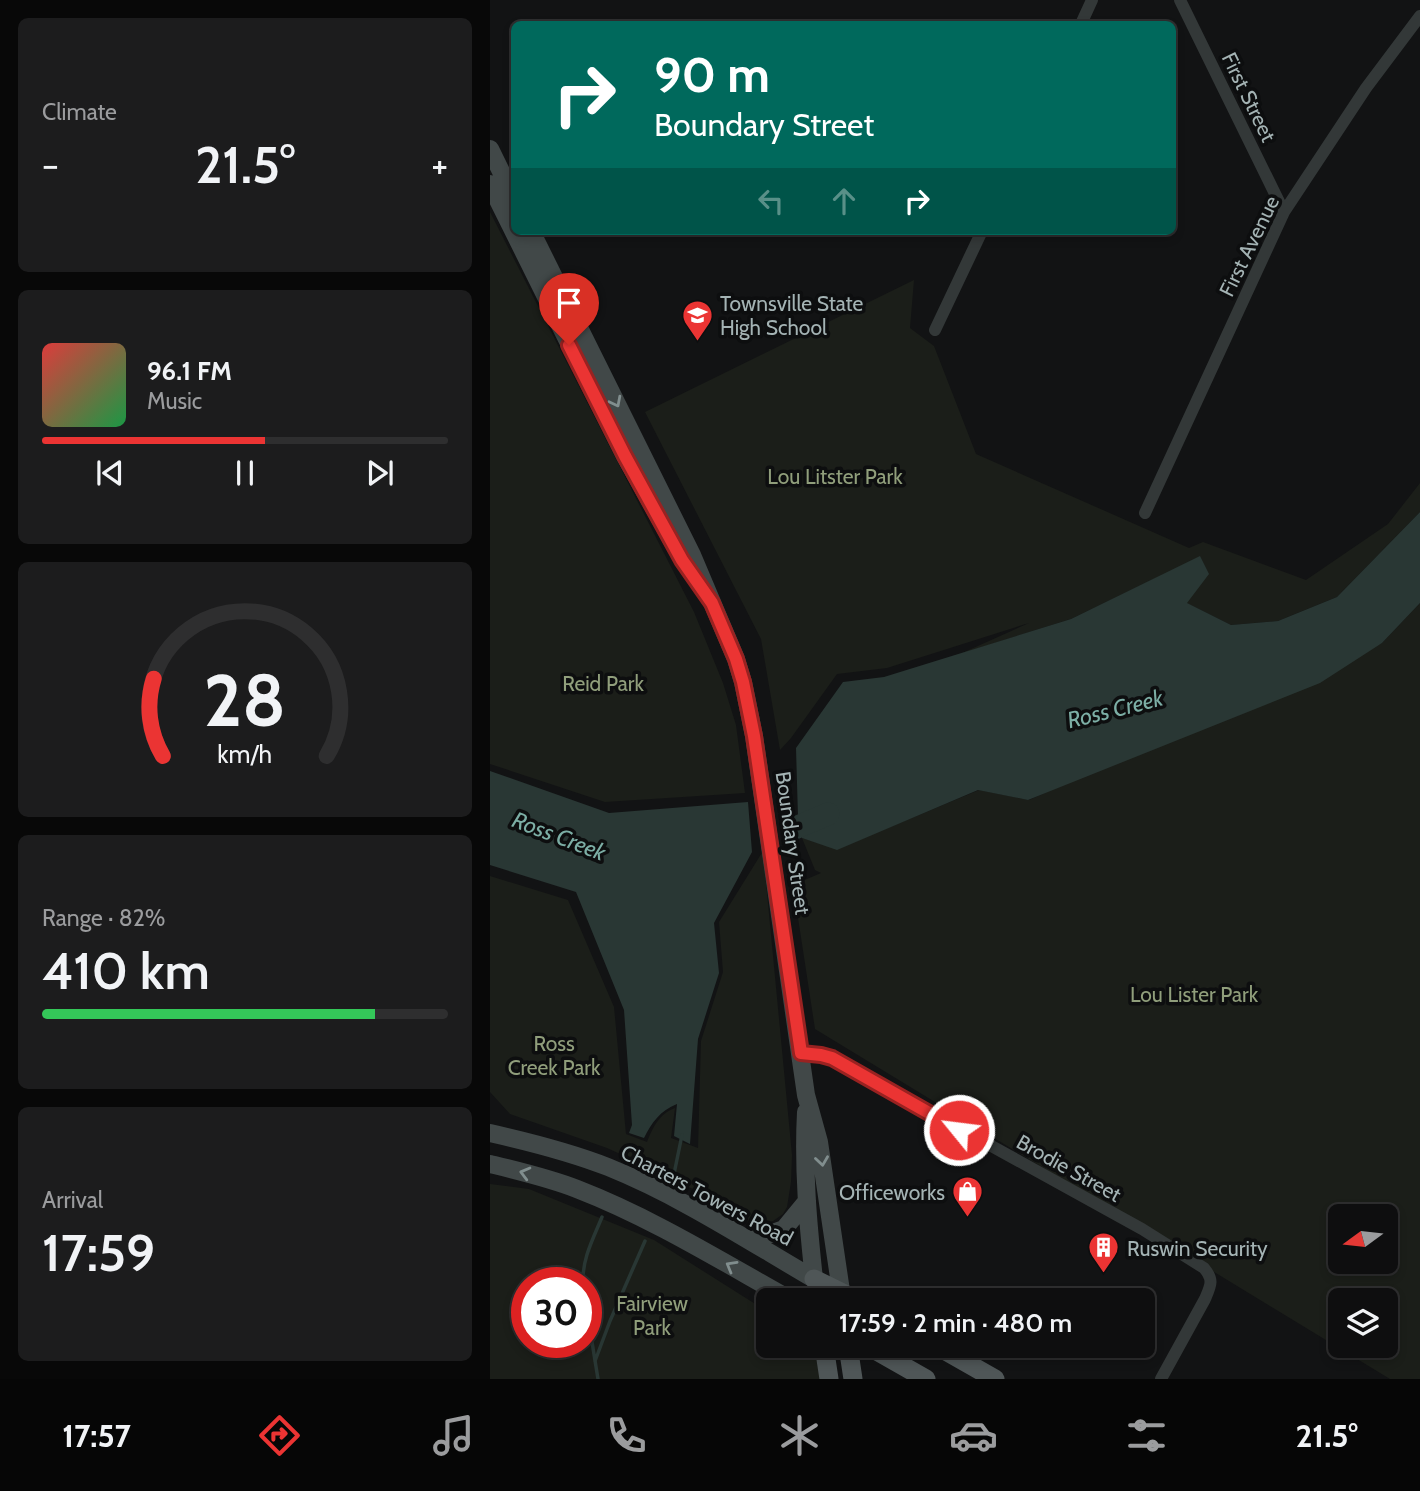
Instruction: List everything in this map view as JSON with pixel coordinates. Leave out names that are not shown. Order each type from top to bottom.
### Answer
[{"type":"main road","points":[[490,149],[511,192]]},
{"type":"main road","name":"Boundary Street","points":[[490,184],[511,226]]},
{"type":"main road","name":"Boundary Street","points":[[515,235],[625,456],[682,560],[712,603]]},
{"type":"main road","name":"Boundary Street","points":[[533,235],[677,525],[736,659],[743,682],[754,736],[806,1095],[819,1142],[844,1288]]},
{"type":"main road","name":"Boundary Street","points":[[806,1095],[804,1147],[814,1279]]},
{"type":"main road","name":"Charters Towers Road","points":[[490,1133],[522,1140],[607,1167],[650,1186],[830,1288]]},
{"type":"main road","points":[[490,1164],[548,1179],[618,1206],[676,1235],[769,1288]]},
{"type":"main road","points":[[750,1241],[783,1229],[807,1201]]},
{"type":"main road","points":[[814,1279],[815,1288]]},
{"type":"main road","points":[[826,1358],[829,1379]]},
{"type":"main road","points":[[850,1358],[853,1379]]},
{"type":"main road","points":[[889,1358],[926,1379]]},
{"type":"main road","points":[[958,1358],[995,1379]]},
{"type":"street","points":[[1082,21],[1092,0]]},
{"type":"street","name":"First Street","points":[[1180,0],[1284,212]]},
{"type":"street","name":"First Avenue","points":[[1145,513],[1284,212],[1366,89],[1420,16]]},
{"type":"street","points":[[935,330],[980,235]]},
{"type":"street","name":"Brodie Street","points":[[801,1053],[832,1058],[1142,1229],[1204,1268],[1211,1276],[1208,1292],[1161,1379]]},
{"type":"green space","name":"Reid Park","points":[[490,212],[694,612],[723,683],[736,725],[745,793],[605,802],[490,764]]},
{"type":"green space","name":"Lou Litster Park","points":[[914,280],[910,328],[934,346],[976,454],[1189,548],[1203,542],[1306,580],[1388,524],[1420,483],[1420,512],[1337,597],[1278,621],[1231,625],[1186,603],[1200,557],[1071,619],[960,654],[1029,623],[887,668],[837,674],[780,750],[761,639],[645,412]]},
{"type":"green space","name":"Lou Lister Park","points":[[1420,603],[1420,1379],[1390,1379],[1356,1358],[1398,1358],[1398,1288],[1328,1288],[1328,1341],[815,1029],[793,885],[821,873],[815,870],[802,838],[837,849],[979,790],[1029,800],[1382,643]]},
{"type":"green space","name":"Ross Creek Park","points":[[763,851],[792,1155],[791,1182],[787,1207],[783,1214],[765,1223],[747,1223],[701,1193],[640,1163],[607,1148],[510,1114],[490,1092],[490,876],[568,900],[614,1007],[626,1134],[647,1142],[661,1117],[675,1108],[671,1138],[698,1148],[701,1041],[723,972],[719,922]]},
{"type":"green space","name":"Fairview Park","points":[[490,1184],[529,1189],[654,1240],[756,1304],[756,1358],[816,1358],[820,1379],[490,1379]]},
{"type":"water","points":[[1420,512],[1420,603],[1382,643],[1320,683],[1028,800],[978,790],[837,850],[802,838],[798,817],[796,748],[843,682],[884,677],[1071,619],[1200,556],[1209,574],[1187,603],[1231,625],[1278,621],[1337,597]]},
{"type":"water","points":[[490,771],[609,813],[748,802],[752,852],[714,923],[719,973],[698,1039],[690,1144],[674,1136],[677,1104],[657,1118],[644,1138],[629,1133],[632,1125],[624,1010],[576,892],[490,865]]},
{"type":"waterway","name":"Ross Creek","points":[[795,828],[828,814]]},
{"type":"waterway","points":[[674,1174],[682,1135]]},
{"type":"waterway","points":[[584,1267],[602,1217]]},
{"type":"waterway","points":[[595,1361],[645,1241]]},
{"type":"waterway","points":[[595,1358],[598,1379]]},
{"type":"place","name":"Townsville State High School","points":[[697,342]]},
{"type":"place","name":"Officeworks","points":[[968,1219]]},
{"type":"place","name":"Ruswin Security","points":[[1104,1275]]},
{"type":"route","points":[[569,345],[682,560],[712,603],[736,659],[754,736],[801,1053],[832,1058],[959,1130]]}]
